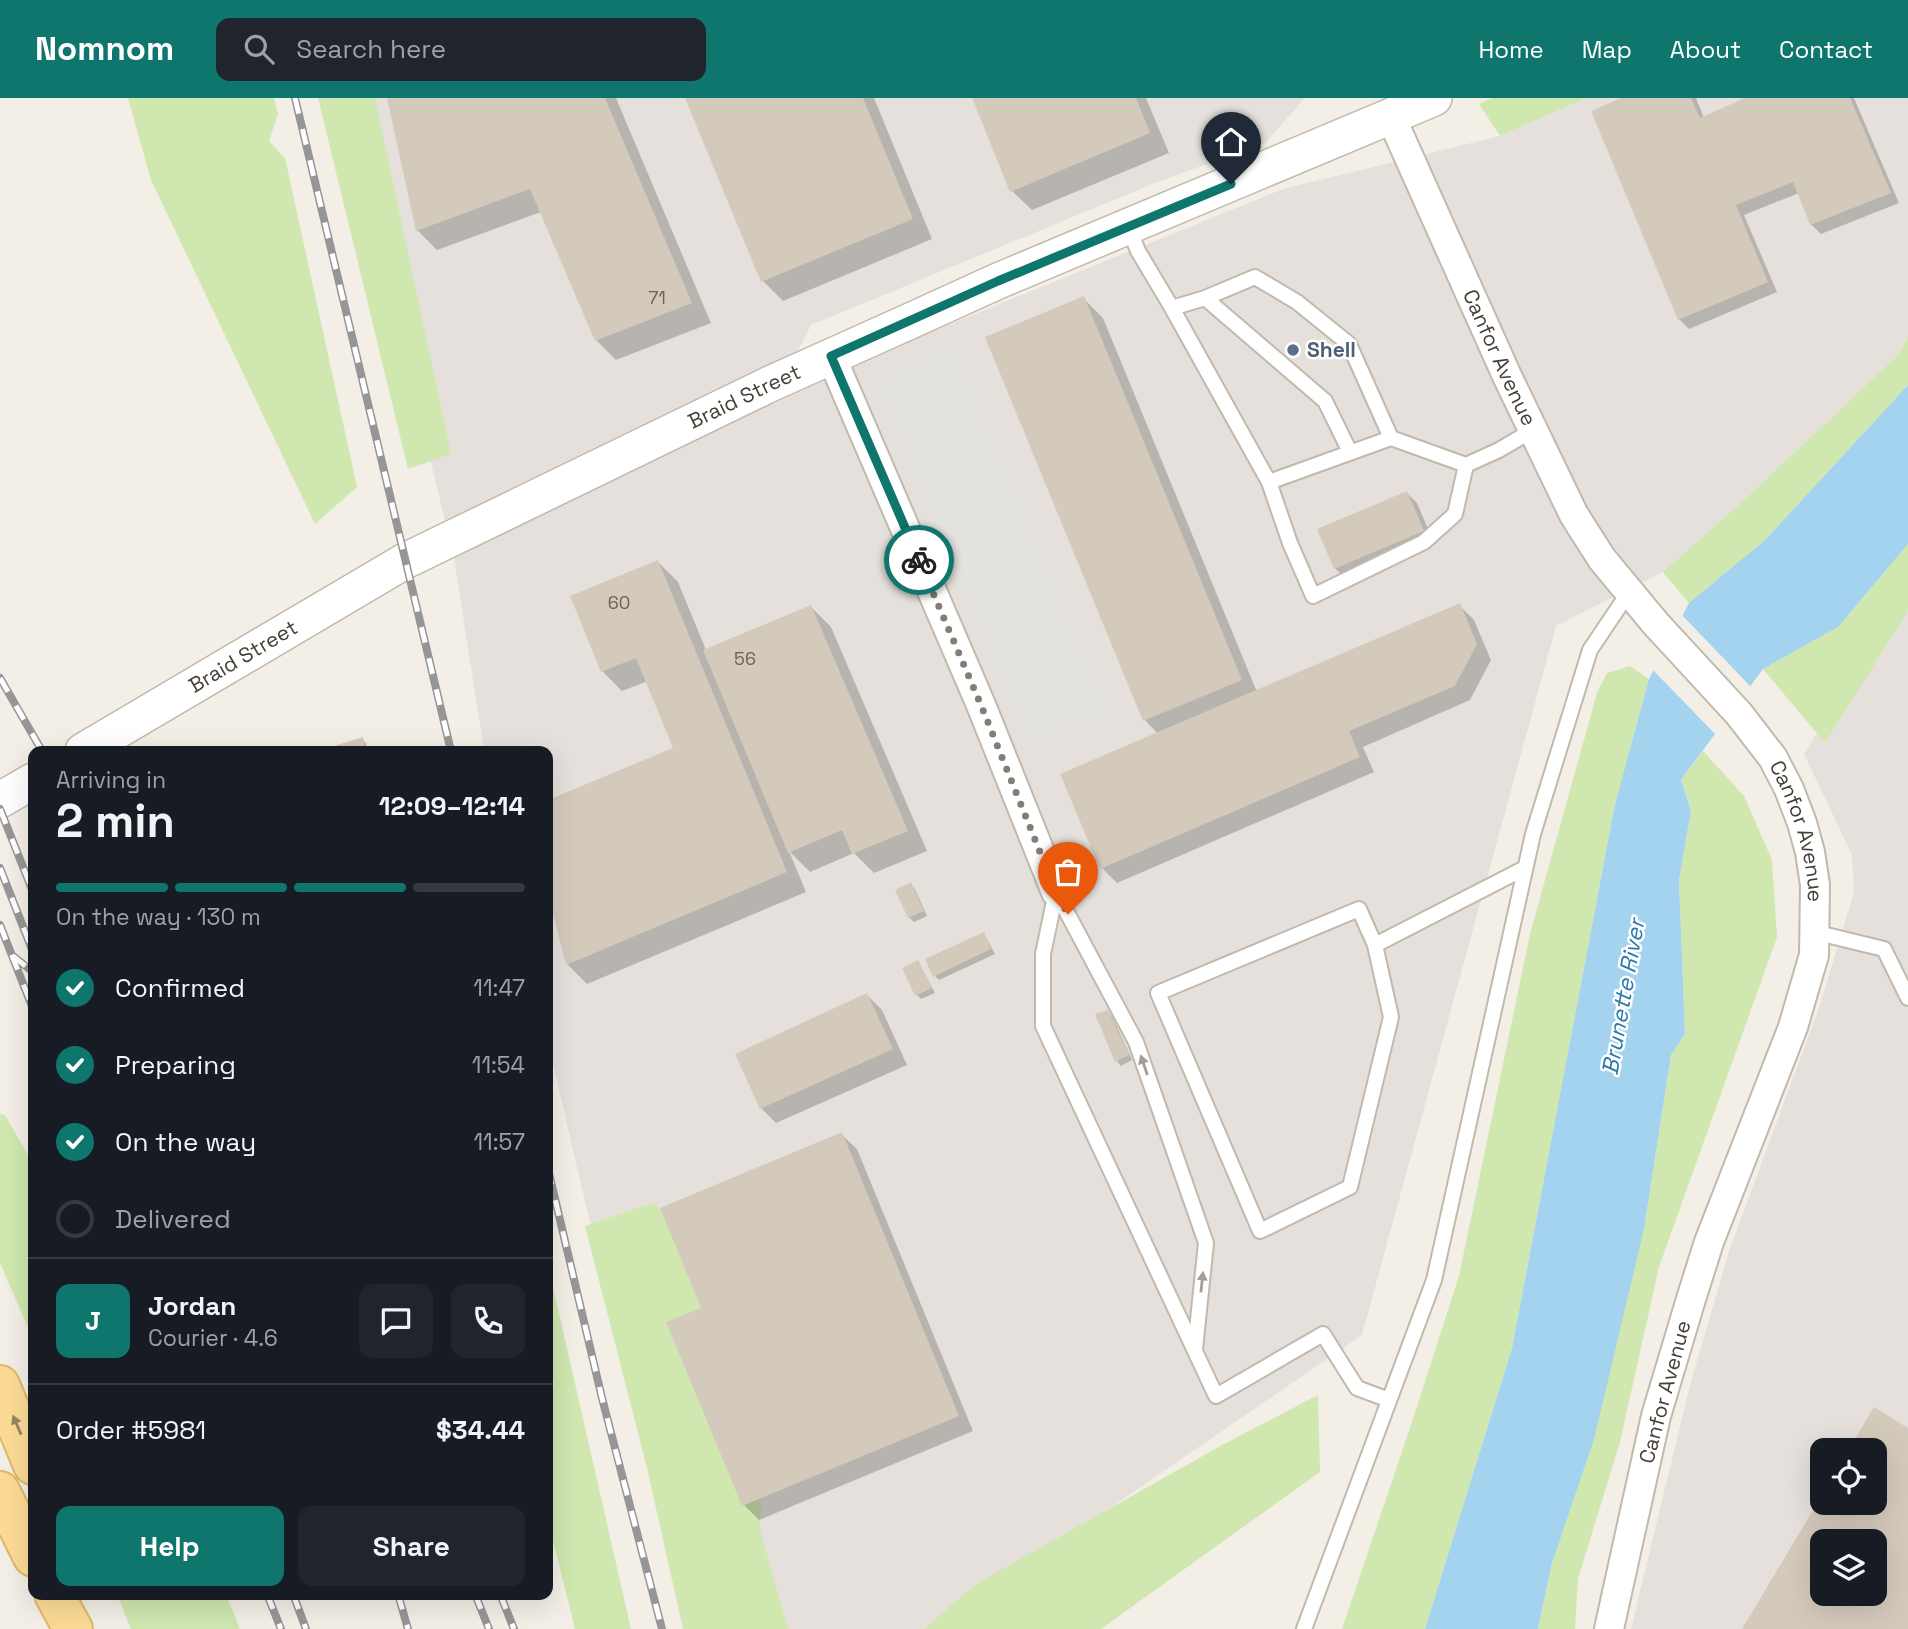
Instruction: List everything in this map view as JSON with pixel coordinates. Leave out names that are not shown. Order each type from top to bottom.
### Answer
[{"type":"main road","points":[[0,1385],[28,1453]]},
{"type":"main road","points":[[0,1491],[21,1543]]},
{"type":"main road","points":[[57,1600],[73,1629]]},
{"type":"main road","points":[[81,1600],[90,1629]]},
{"type":"street","name":"Braid Street","points":[[91,746],[405,561],[831,356],[998,281],[1434,98]]},
{"type":"street","name":"Canfor Avenue","points":[[1391,117],[1574,516],[1602,559],[1656,625],[1739,715],[1773,758],[1802,823],[1815,885],[1814,955],[1793,1027],[1709,1241],[1679,1338],[1656,1416],[1609,1629]]},
{"type":"street","points":[[831,356],[981,705],[1056,892]]},
{"type":"street","points":[[0,800],[28,783]]},
{"type":"lane","points":[[1129,228],[1138,251],[1269,482],[1290,543],[1313,596],[1424,542],[1455,514],[1466,465]]},
{"type":"lane","points":[[1172,308],[1205,298],[1255,277],[1297,302],[1349,344],[1391,438]]},
{"type":"lane","points":[[1205,298],[1325,401],[1350,452]]},
{"type":"lane","points":[[1269,482],[1391,438],[1466,465],[1533,430]]},
{"type":"lane","points":[[1304,1629],[1434,1280],[1532,834],[1590,650],[1629,592]]},
{"type":"lane","points":[[1374,945],[1525,868]]},
{"type":"lane","points":[[1056,892],[1044,954],[1043,1026],[1216,1396],[1323,1334],[1357,1388],[1390,1400]]},
{"type":"lane","points":[[1056,892],[1136,1042],[1206,1243],[1195,1350]]},
{"type":"lane","points":[[1360,909],[1374,945],[1391,1017],[1350,1187],[1260,1231],[1158,993],[1360,909]]},
{"type":"lane","points":[[1814,932],[1884,948],[1908,998]]},
{"type":"shaded area","points":[[358,98],[1305,98],[1265,143],[1155,183],[811,325],[771,405],[933,331],[1283,189],[1500,136],[1586,98],[1908,98],[1908,337],[1898,355],[1663,572],[1556,626],[1362,1335],[934,1629],[703,1629],[588,1214],[553,1064],[553,746],[483,746],[454,558],[403,346]]},
{"type":"shaded area","points":[[958,343],[1112,715],[1026,751],[872,378]]},
{"type":"shaded area","points":[[1908,585],[1908,1629],[1631,1629],[1690,1385],[1730,1248],[1819,1008],[1854,892],[1852,855],[1804,754]]},
{"type":"green space","points":[[128,98],[274,98],[278,114],[269,141],[285,158],[357,487],[315,524],[151,180]]},
{"type":"green space","points":[[318,98],[375,98],[451,454],[408,469]]},
{"type":"green space","points":[[1492,98],[1586,98],[1500,136],[1479,104]]},
{"type":"green space","points":[[1908,337],[1908,385],[1765,540],[1689,603],[1663,572],[1898,355]]},
{"type":"green space","points":[[1908,544],[1908,611],[1825,743],[1763,669],[1838,627]]},
{"type":"green space","points":[[1630,666],[1649,679],[1615,804],[1512,1348],[1425,1629],[1342,1629],[1459,1276],[1530,934],[1597,693],[1607,673]]},
{"type":"green space","points":[[1703,751],[1744,796],[1772,860],[1777,937],[1659,1267],[1620,1442],[1578,1579],[1575,1629],[1538,1629],[1552,1563],[1644,1229],[1671,1055],[1685,1034],[1679,880],[1691,811],[1681,780]]},
{"type":"green space","points":[[0,1114],[5,1115],[28,1155],[28,1327],[0,1263]]},
{"type":"green space","points":[[652,1203],[660,1208],[701,1308],[666,1322],[742,1506],[761,1498],[760,1530],[788,1629],[683,1629],[647,1468],[585,1226]]},
{"type":"green space","points":[[553,1287],[631,1629],[575,1629],[553,1540]]},
{"type":"green space","points":[[1318,1395],[1320,1472],[1101,1629],[924,1629],[976,1584],[1224,1444]]},
{"type":"green space","points":[[119,1600],[228,1600],[240,1629],[131,1629]]},
{"type":"water","name":"Brunette River","points":[[1908,385],[1908,544],[1838,627],[1763,669],[1681,780],[1691,811],[1679,880],[1685,1034],[1671,1055],[1644,1229],[1594,1439],[1552,1563],[1538,1629],[1425,1629],[1512,1348],[1615,804],[1649,679],[1689,603],[1765,540]]},
{"type":"pier","points":[[1680,613],[1753,689],[1718,737],[1651,668]]},
{"type":"building","points":[[387,98],[605,98],[692,303],[595,341],[530,189],[416,231]]},
{"type":"building","points":[[685,98],[863,98],[913,219],[761,282]]},
{"type":"building","points":[[972,98],[1136,98],[1150,133],[1010,192]]},
{"type":"building","points":[[1621,98],[1691,98],[1700,118],[1745,98],[1850,98],[1891,193],[1810,225],[1793,182],[1736,205],[1768,282],[1678,320],[1591,111]]},
{"type":"building","points":[[1084,296],[1242,680],[1143,721],[985,337]]},
{"type":"building","points":[[1407,491],[1424,531],[1334,569],[1317,529]]},
{"type":"building","points":[[658,560],[787,872],[566,965],[553,914],[553,798],[673,748],[636,658],[601,672],[570,596]]},
{"type":"building","points":[[1460,603],[1477,644],[1455,686],[1349,731],[1360,757],[1100,869],[1060,774]]},
{"type":"building","points":[[811,605],[908,831],[852,854],[842,830],[788,853],[703,650]]},
{"type":"building","points":[[363,737],[364,746],[334,746]]},
{"type":"building","points":[[911,882],[924,911],[908,918],[895,890]]},
{"type":"building","points":[[984,932],[991,949],[933,977],[925,959]]},
{"type":"building","points":[[918,960],[932,988],[915,996],[902,968]]},
{"type":"building","points":[[867,993],[893,1049],[760,1109],[735,1054]]},
{"type":"building","points":[[1108,1010],[1129,1055],[1115,1062],[1095,1014]]},
{"type":"building","points":[[842,1132],[959,1416],[742,1506],[666,1322],[701,1308],[660,1208]]},
{"type":"building","points":[[1874,1407],[1908,1428],[1908,1629],[1742,1629],[1810,1515],[1887,1515],[1887,1438],[1856,1438]]},
{"type":"railway","points":[[295,98],[450,746]]},
{"type":"railway","points":[[0,678],[39,746]]},
{"type":"railway","points":[[0,809],[28,879]]},
{"type":"railway","points":[[0,868],[28,939]]},
{"type":"railway","points":[[0,925],[28,996]]},
{"type":"railway","points":[[13,956],[28,968]]},
{"type":"railway","points":[[553,1190],[602,1398],[662,1629]]},
{"type":"railway","points":[[269,1600],[281,1629]]},
{"type":"railway","points":[[295,1600],[306,1629]]},
{"type":"railway","points":[[400,1600],[408,1629]]},
{"type":"railway","points":[[477,1600],[489,1629]]},
{"type":"railway","points":[[502,1600],[514,1629]]},
{"type":"way so far","points":[[919,560],[1056,892],[1068,914]]},
{"type":"place","name":"Shell","points":[[1293,350]]},
{"type":"route","points":[[919,560],[831,356],[998,281],[1231,184]]}]
